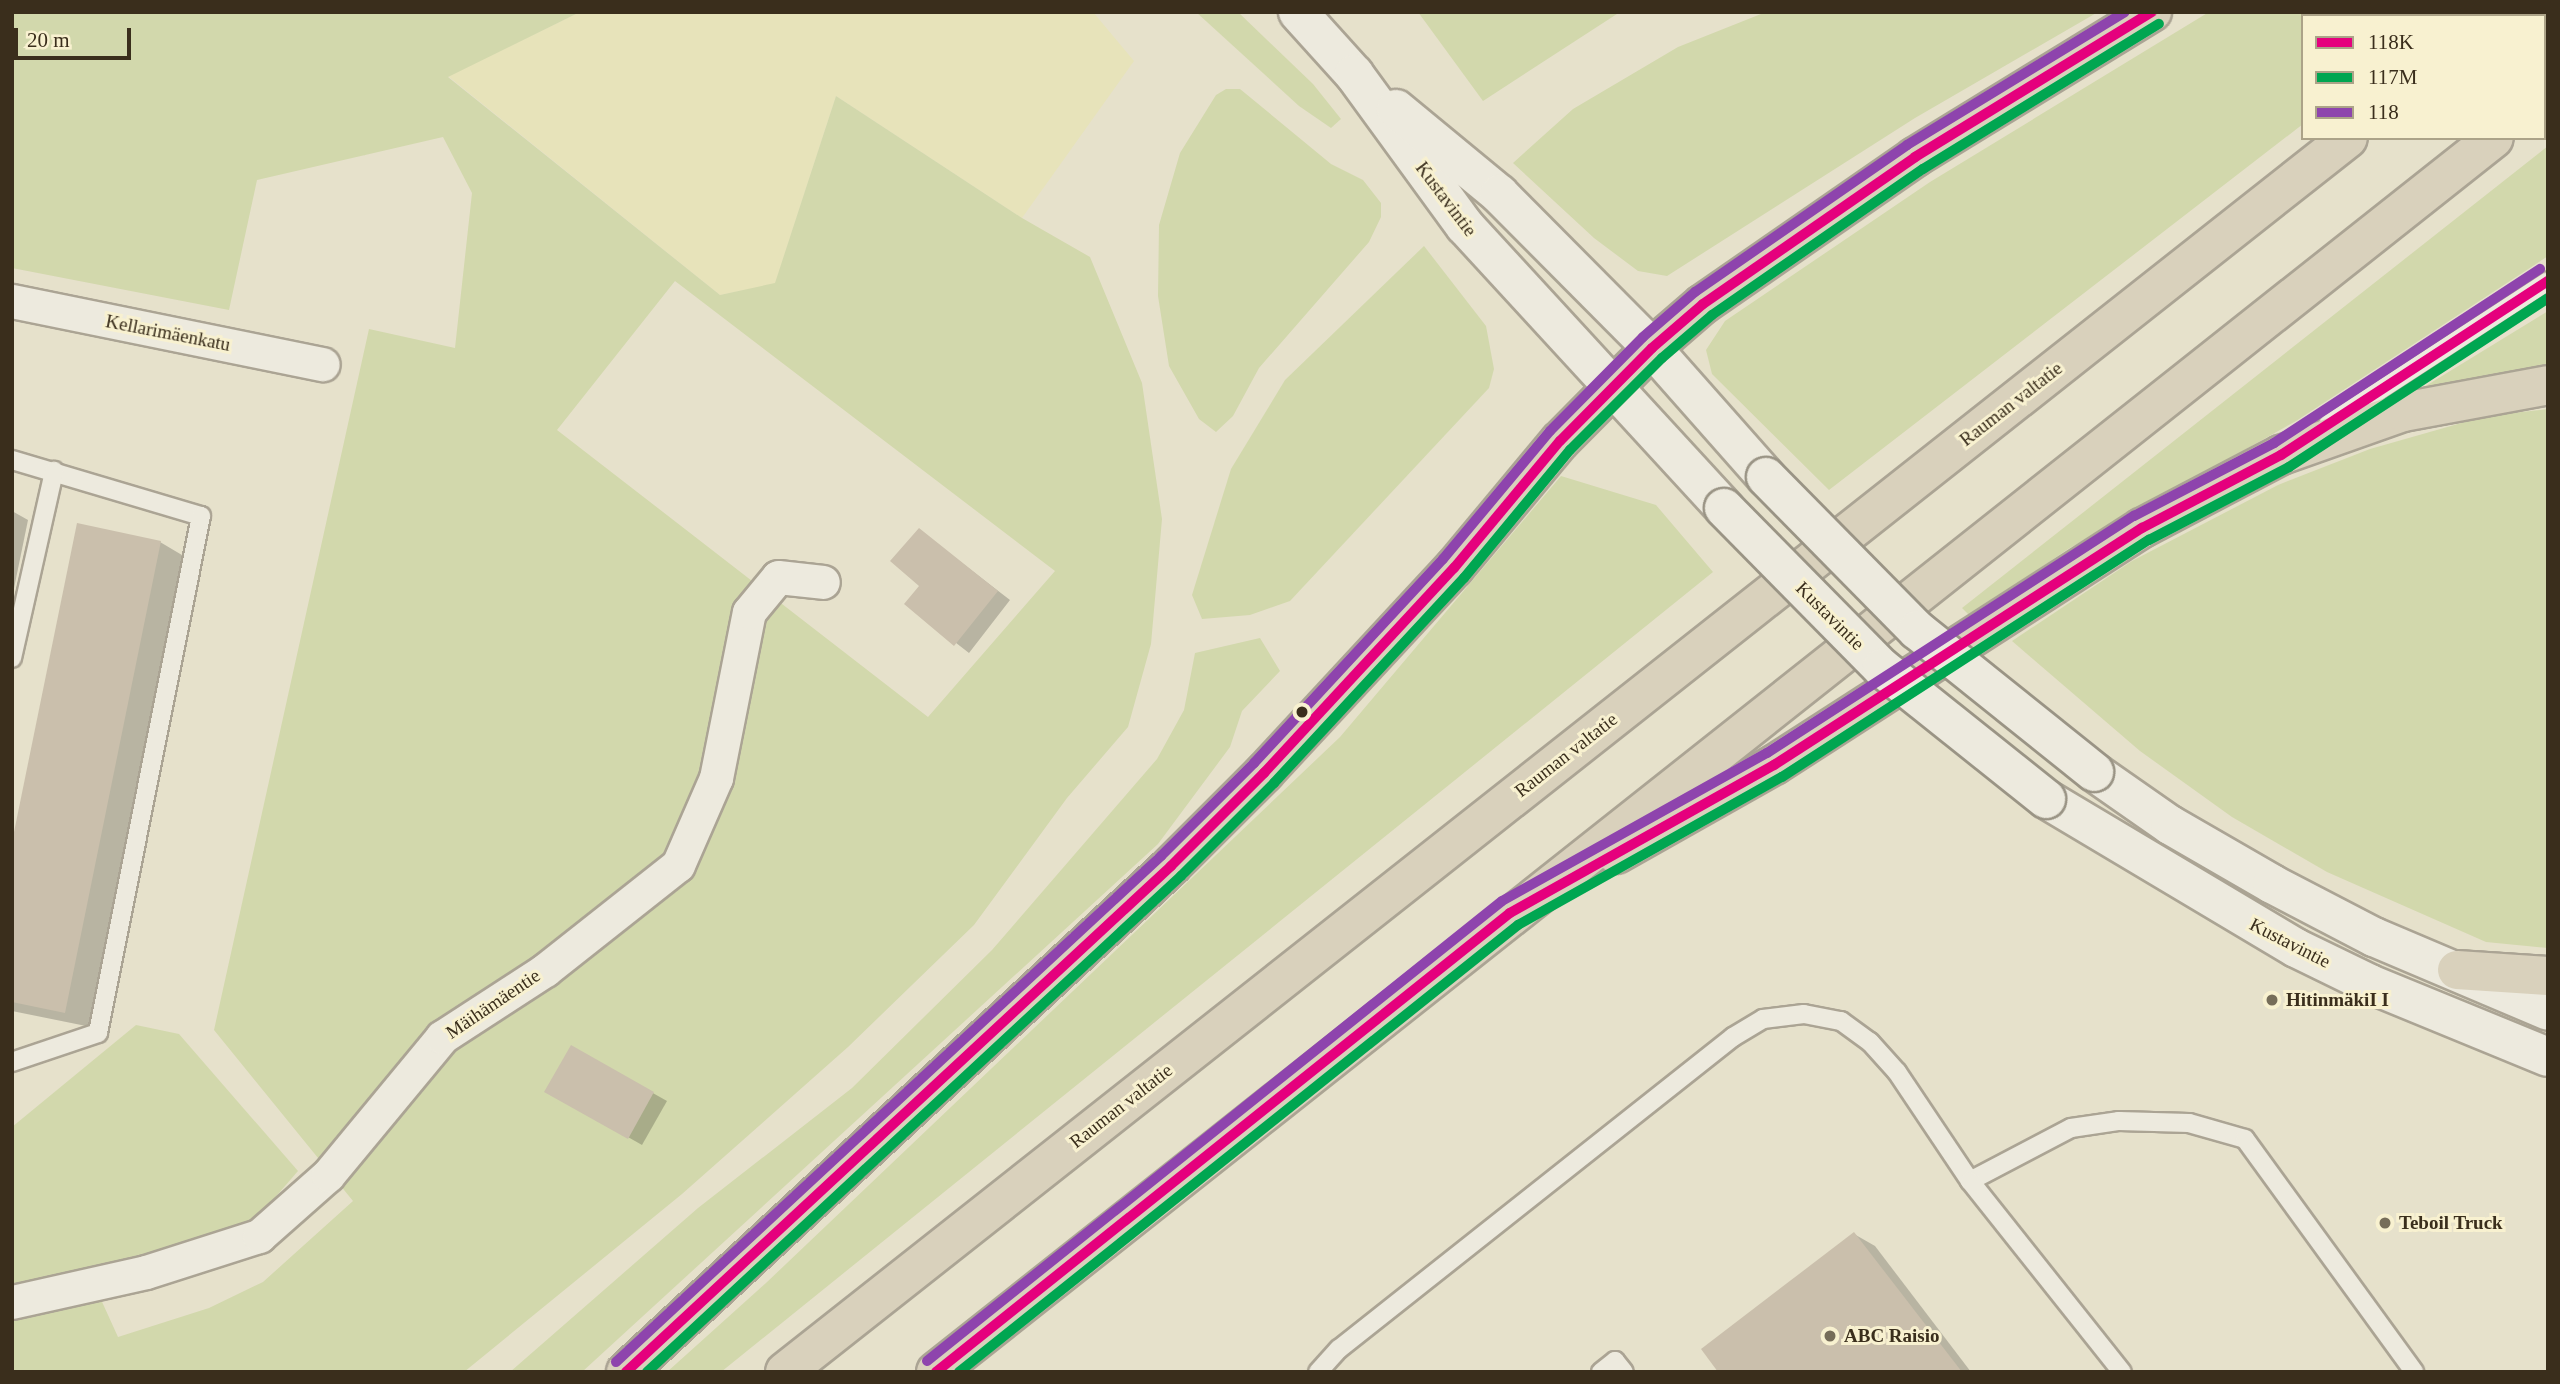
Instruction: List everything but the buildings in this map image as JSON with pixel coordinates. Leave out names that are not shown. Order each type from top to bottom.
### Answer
[{"type":"highway","points":[[626,1372],[1171,866],[1264,773],[1428,597],[1609,388],[1651,348],[1703,304],[1915,157],[2152,12]]},
{"type":"highway","name":"Rauman valtatie","points":[[785,1372],[2345,140]]},
{"type":"highway","points":[[936,1372],[1510,913],[2491,140]]},
{"type":"highway","points":[[1510,913],[1774,765],[2142,528],[2281,455],[2403,412],[2548,385]]},
{"type":"highway","points":[[2457,970],[2548,976]]},
{"type":"main road","name":"Kustavintie","points":[[1298,12],[1354,74],[1465,226],[1609,388],[1882,668],[2046,799],[2296,948],[2370,984],[2548,1057]]},
{"type":"main road","name":"Kustavintie","points":[[1354,74],[1499,194],[1651,348],[1766,477],[1917,630],[2094,772],[2170,825],[2272,884],[2374,937],[2457,970],[2548,1011]]},
{"type":"street","name":"Kellarimäenkatu","points":[[12,302],[323,364]]},
{"type":"street","name":"Mäihämäentie","points":[[12,1302],[146,1272],[259,1236],[328,1175],[442,1037],[545,970],[678,865],[716,778],[748,612],[778,577],[823,582]]},
{"type":"lane","points":[[2281,455],[2548,281]]},
{"type":"lane","points":[[12,460],[201,516],[98,1033],[12,1062]]},
{"type":"lane","points":[[12,658],[54,471]]},
{"type":"lane","points":[[1318,1372],[1339,1349],[1733,1037],[1763,1019],[1804,1014],[1841,1021],[1870,1042],[1897,1072],[1970,1181],[2122,1372]]},
{"type":"lane","points":[[1970,1181],[2071,1128],[2119,1121],[2189,1123],[2245,1139],[2414,1372]]},
{"type":"lane","points":[[1601,1372],[1615,1361],[1624,1372]]},
{"type":"shaded area","points":[[580,12],[1093,12],[1134,61],[1022,218],[836,96],[775,284],[720,295],[448,76]]},
{"type":"green space","points":[[12,12],[580,12],[448,77],[720,295],[775,283],[836,96],[1022,218],[1090,257],[1142,383],[1162,519],[1151,644],[1128,727],[1067,798],[974,925],[848,1047],[682,1194],[464,1372],[12,1372],[12,1312],[98,1293],[118,1337],[209,1308],[263,1282],[353,1201],[214,1030],[369,329],[455,348],[472,193],[443,137],[257,180],[229,310],[12,268]],"holes":[[[675,281],[1055,571],[928,717],[557,430]]]},
{"type":"green space","points":[[1196,12],[1238,12],[1313,84],[1341,119],[1331,128],[1299,106]]},
{"type":"green space","points":[[1418,12],[1620,12],[1483,101]]},
{"type":"green space","points":[[1766,12],[2098,12],[1915,118],[1667,276],[1638,271],[1594,238],[1513,163],[1573,109],[1678,47]]},
{"type":"green space","points":[[2209,12],[2448,12],[2301,14],[2301,126],[1829,490],[1712,374],[1706,350],[1725,321],[1930,182]]},
{"type":"green space","points":[[1226,89],[1240,89],[1331,164],[1363,180],[1381,203],[1381,217],[1369,242],[1259,368],[1233,416],[1216,432],[1199,419],[1169,366],[1158,296],[1159,225],[1180,153],[1216,95]]},
{"type":"green space","points":[[2548,146],[2548,256],[2296,421],[2068,549],[1970,616],[1962,608]]},
{"type":"green space","points":[[1424,246],[1486,326],[1494,369],[1489,388],[1290,601],[1250,615],[1202,619],[1192,595],[1231,469],[1285,380]]},
{"type":"green space","points":[[2548,311],[2548,367],[2424,387]]},
{"type":"green space","points":[[2548,409],[2548,948],[2486,942],[2327,872],[2232,817],[2140,751],[2012,641],[2132,561],[2278,485],[2370,449],[2486,416]]},
{"type":"green space","points":[[1561,476],[1656,505],[1713,572],[721,1372],[667,1372],[766,1283],[1340,737]]},
{"type":"green space","points":[[1260,638],[1280,671],[1242,711],[1230,747],[1158,844],[582,1372],[510,1372],[698,1208],[852,1088],[992,950],[1157,759],[1184,710],[1195,653]]},
{"type":"green space","points":[[136,1025],[179,1034],[298,1171],[252,1224],[165,1253],[12,1285],[12,1127]]},
{"type":"transit line","name":"118","points":[[616,1362],[1161,856],[1254,763],[1443,559],[1550,431],[1643,337],[1695,292],[1907,145],[2125,12]]},
{"type":"transit line","name":"118K","points":[[626,1372],[1171,866],[1264,773],[1454,568],[1560,441],[1652,348],[1703,304],[1915,157],[2152,12]]},
{"type":"transit line","name":"117M","points":[[647,1372],[1181,876],[1274,783],[1464,578],[1570,450],[1662,358],[1712,315],[1923,169],[2159,24]]},
{"type":"transit line","name":"118","points":[[927,1361],[1502,901],[1767,753],[2134,516],[2274,443],[2540,269]]},
{"type":"transit line","name":"118K","points":[[936,1372],[1510,913],[1774,765],[2142,528],[2281,455],[2548,281]]},
{"type":"transit line","name":"117M","points":[[959,1372],[1518,925],[1782,777],[2149,540],[2289,467],[2548,298]]},
{"type":"place","name":"HitinmäkiI I","points":[[2272,1000]]},
{"type":"place","name":"Teboil Truck","points":[[2385,1223]]},
{"type":"place","name":"ABC Raisio","points":[[1830,1336]]}]
